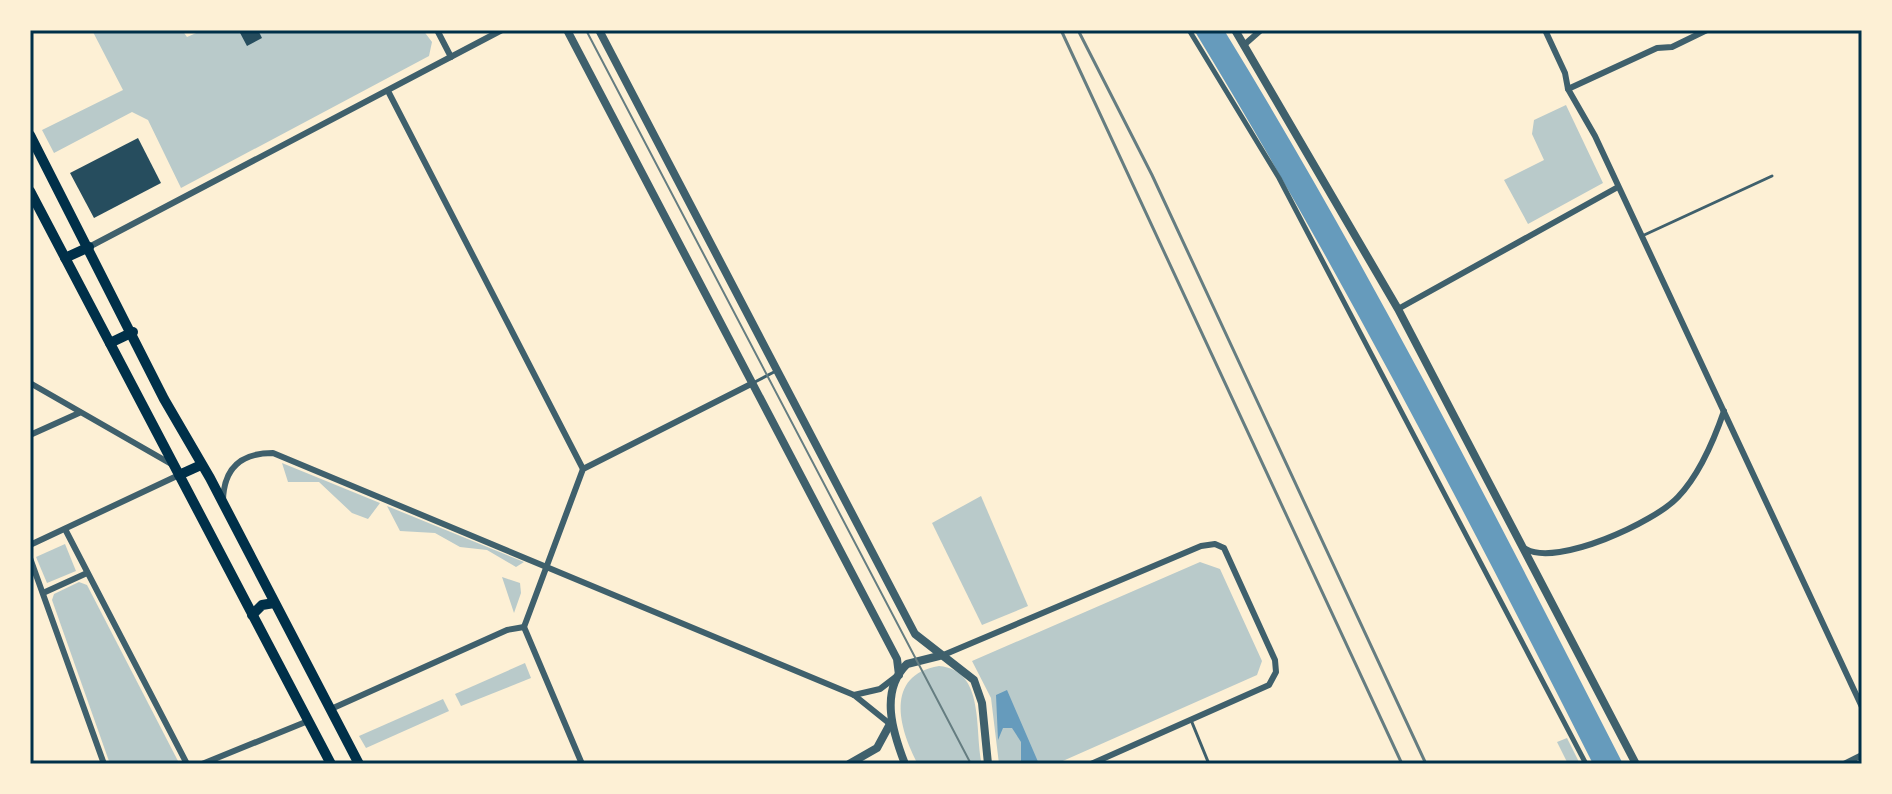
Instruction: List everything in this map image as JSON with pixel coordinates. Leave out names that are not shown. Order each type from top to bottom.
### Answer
[{"type":"main road","points":[[30,135],[133,332],[164,399],[223,504],[359,764]]},
{"type":"main road","points":[[30,191],[331,764]]},
{"type":"main road","points":[[65,258],[89,247]]},
{"type":"main road","points":[[110,343],[133,332]]},
{"type":"main road","points":[[176,470],[201,465]]},
{"type":"main road","points":[[252,615],[262,605],[274,603]]},
{"type":"street","points":[[437,30],[451,57]]},
{"type":"street","points":[[89,247],[502,30]]},
{"type":"street","points":[[567,30],[896,656],[899,675],[890,724],[877,748],[849,764]]},
{"type":"street","points":[[599,30],[915,634],[940,656],[967,671],[980,691],[988,764]]},
{"type":"street","points":[[1189,30],[1279,178],[1586,764]]},
{"type":"street","points":[[1235,30],[1398,309],[1636,764]]},
{"type":"street","points":[[1244,45],[1261,30]]},
{"type":"street","points":[[1545,30],[1565,73],[1568,89],[1642,236],[1862,707]]},
{"type":"street","points":[[1568,89],[1657,48],[1672,47],[1707,30]]},
{"type":"street","points":[[388,91],[583,469]]},
{"type":"street","points":[[1398,309],[1618,187]]},
{"type":"street","points":[[30,383],[176,470]]},
{"type":"street","points":[[582,764],[524,627],[583,469],[753,383]]},
{"type":"street","points":[[1526,549],[1542,555],[1575,550],[1664,510],[1690,481],[1712,444],[1724,411]]},
{"type":"street","points":[[30,435],[79,413]]},
{"type":"street","points":[[223,504],[224,482],[231,468],[246,456],[273,453],[854,695],[890,724],[905,764]]},
{"type":"street","points":[[30,545],[176,470]]},
{"type":"street","points":[[65,529],[187,764]]},
{"type":"street","points":[[854,695],[880,689],[913,661],[940,656],[1163,561],[1215,544],[1227,552],[1275,660],[1276,672],[1269,685],[1091,764]]},
{"type":"street","points":[[1537,571],[1537,560],[1542,555]]},
{"type":"street","points":[[30,558],[104,764]]},
{"type":"street","points":[[43,593],[87,573]]},
{"type":"street","points":[[331,709],[507,630],[524,627]]},
{"type":"street","points":[[202,764],[308,721]]},
{"type":"street","points":[[1844,764],[1862,755]]},
{"type":"lane","points":[[1642,236],[1772,176]]},
{"type":"lane","points":[[753,383],[779,370]]},
{"type":"lane","points":[[1191,720],[1209,764]]},
{"type":"shaded area","points":[[182,30],[187,37],[203,30],[423,30],[432,42],[429,56],[181,188],[148,120],[132,112],[54,153],[42,130],[123,90],[93,32]]},
{"type":"shaded area","points":[[1566,105],[1603,183],[1528,224],[1504,180],[1544,160],[1532,134],[1534,120]]},
{"type":"shaded area","points":[[282,463],[380,503],[368,519],[352,513],[319,482],[288,482]]},
{"type":"shaded area","points":[[981,496],[1028,606],[982,625],[932,523]]},
{"type":"shaded area","points":[[387,506],[524,562],[516,567],[487,550],[460,547],[435,533],[400,531]]},
{"type":"shaded area","points":[[65,544],[76,571],[47,583],[36,557]]},
{"type":"shaded area","points":[[1200,562],[1220,569],[1262,661],[1257,675],[1056,764],[999,764],[991,698],[972,661]]},
{"type":"shaded area","points":[[502,577],[520,583],[521,593],[514,613]]},
{"type":"shaded area","points":[[79,582],[87,585],[178,761],[171,764],[110,764],[52,600],[54,594]]},
{"type":"shaded area","points":[[525,663],[531,678],[461,706],[455,694]]},
{"type":"shaded area","points":[[939,666],[954,670],[964,678],[971,690],[982,764],[918,764],[911,750],[902,720],[903,692],[910,680],[922,671]]},
{"type":"shaded area","points":[[443,699],[449,711],[366,748],[359,736]]},
{"type":"shaded area","points":[[1567,738],[1580,764],[1568,764],[1557,742]]},
{"type":"water","points":[[1194,30],[1224,30],[1278,120],[1431,393],[1623,764],[1593,764],[1351,301]]},
{"type":"water","points":[[1007,690],[1039,764],[1021,764],[1021,742],[1012,728],[1003,728],[998,740],[996,695]]},
{"type":"building","points":[[258,30],[262,38],[247,46],[239,31]]},
{"type":"building","points":[[138,138],[161,183],[94,218],[70,173]]},
{"type":"tram line","points":[[586,30],[971,764]]},
{"type":"railway","points":[[1061,30],[1402,764]]},
{"type":"railway","points":[[1078,30],[1152,175],[1426,764]]}]
